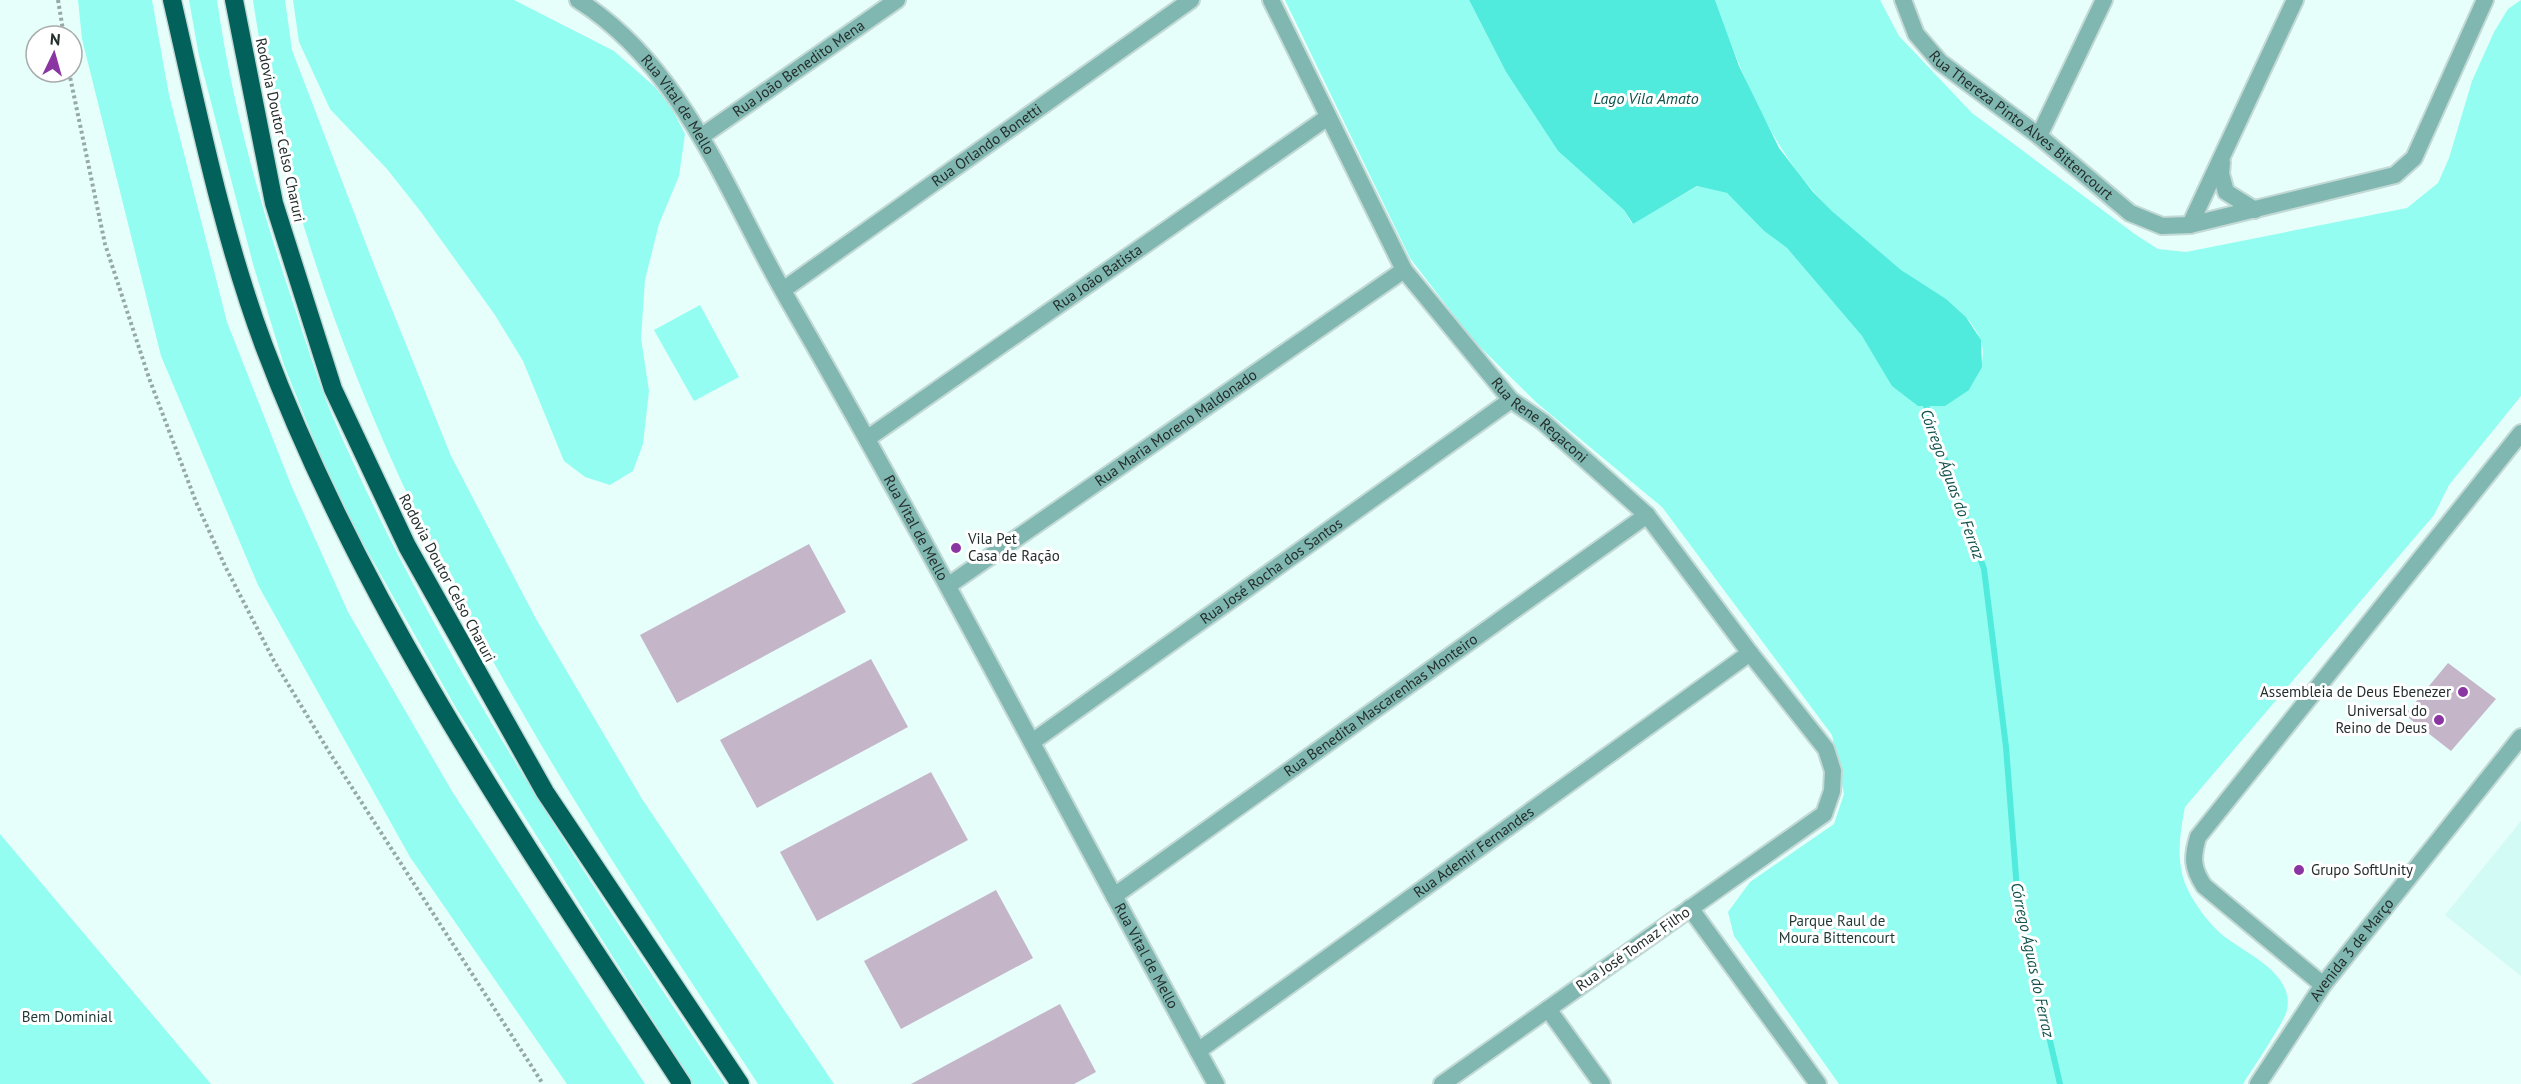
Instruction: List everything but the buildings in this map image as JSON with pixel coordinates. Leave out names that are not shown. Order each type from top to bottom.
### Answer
[{"type":"highway","points":[[172,0],[224,228],[265,346],[316,468],[405,647],[542,869],[682,1084]]},
{"type":"highway","name":"Rodovia Doutor Celso Charuri","points":[[234,0],[274,203],[333,389],[407,546],[545,792],[740,1084]]},
{"type":"street","name":"Rua Vital de Mello","points":[[578,0],[600,5],[617,28],[644,56],[702,135],[783,290],[949,585],[1216,1084]]},
{"type":"street","name":"Rua João Benedito Mena","points":[[702,135],[897,0]]},
{"type":"street","name":"Rua Orlando Bonetti","points":[[783,290],[1191,0]]},
{"type":"street","name":"Rua Rene Regaconi","points":[[1271,0],[1404,270],[1511,400],[1543,422],[1647,515],[1750,653],[1826,749],[1833,771],[1832,791],[1824,814]]},
{"type":"street","points":[[2039,136],[2104,0]]},
{"type":"street","points":[[2190,225],[2295,0]]},
{"type":"street","points":[[2190,225],[2395,175],[2414,158],[2486,0]]},
{"type":"street","name":"Rua Thereza Pinto Alves Bittencourt","points":[[1907,4],[1916,34],[1940,62],[2039,136],[2130,213],[2162,226],[2190,225]]},
{"type":"street","name":"Rua João Batista","points":[[868,438],[1328,117]]},
{"type":"street","points":[[2222,158],[2221,174],[2226,192],[2255,210]]},
{"type":"street","name":"Rua Maria Moreno Maldonado","points":[[949,585],[1404,270]]},
{"type":"street","name":"Rua José Rocha dos Santos","points":[[1032,742],[1511,400]]},
{"type":"street","points":[[2323,985],[2204,886],[2195,872],[2192,855],[2198,837],[2521,433]]},
{"type":"street","name":"Rua Benedita Mascarenhas Monteiro","points":[[1114,896],[1647,515]]},
{"type":"street","name":"Rua Ademir Fernandes","points":[[1198,1051],[1750,653]]},
{"type":"street","name":"Avenida 3 de Março","points":[[2258,1084],[2323,985],[2521,737]]},
{"type":"street","name":"Rua José Tomaz Filho","points":[[1442,1084],[1824,814]]},
{"type":"street","points":[[1690,908],[1818,1084]]},
{"type":"street","points":[[1548,1009],[1602,1084]]},
{"type":"path","points":[[58,0],[62,24]]},
{"type":"path","points":[[72,84],[105,244],[149,378],[196,502],[225,567],[274,661],[331,755],[543,1084]]},
{"type":"shaded area","points":[[2521,821],[2521,976],[2445,915]]},
{"type":"green space","points":[[78,0],[152,0],[169,95],[227,322],[291,485],[348,612],[453,793],[645,1084],[567,1084],[410,857],[258,585],[161,356],[84,47],[84,24],[80,24]]},
{"type":"green space","points":[[189,0],[217,0],[239,116],[270,230],[321,388],[372,503],[463,675],[513,758],[564,841],[725,1084],[693,1084],[456,708],[359,536],[320,455],[284,365],[253,264],[199,56]]},
{"type":"green space","points":[[253,0],[285,0],[292,50],[376,270],[451,456],[536,619],[642,799],[834,1084],[758,1084],[575,801],[472,623],[428,538],[388,452],[319,275],[292,185],[270,93]]},
{"type":"green space","points":[[293,0],[514,0],[614,51],[655,87],[672,109],[685,134],[679,176],[659,224],[645,280],[641,338],[649,391],[643,444],[633,471],[610,485],[585,477],[564,461],[523,361],[495,315],[387,169],[330,109],[299,42]]},
{"type":"green space","name":"Parque Raul de Moura Bittencourt","points":[[1285,0],[1469,0],[1506,72],[1558,151],[1624,210],[1632,224],[1698,186],[1727,193],[1764,231],[1787,248],[1862,336],[1877,360],[1969,390],[1979,372],[1983,352],[1975,328],[1950,303],[1910,277],[1861,237],[1812,190],[1793,166],[1762,114],[1736,58],[1715,0],[1880,0],[1899,36],[1972,113],[2136,235],[2158,249],[2186,252],[2407,208],[2438,183],[2449,158],[2472,81],[2494,32],[2508,9],[2521,0],[2521,396],[2449,485],[2434,515],[2185,807],[2180,837],[2180,858],[2183,878],[2190,894],[2205,917],[2219,932],[2265,964],[2275,974],[2283,984],[2287,996],[2285,1016],[2243,1084],[1839,1084],[1734,936],[1728,912],[1750,882],[1834,824],[1844,794],[1832,735],[1662,507],[1537,403],[1472,339],[1410,258]]},
{"type":"green space","points":[[700,305],[739,377],[694,401],[654,330]]},
{"type":"green space","name":"Bem Dominial","points":[[0,834],[211,1084],[0,1084]]},
{"type":"water","name":"Lago Vila Amato","points":[[1469,0],[1715,0],[1739,66],[1779,148],[1813,192],[1901,270],[1946,299],[1966,317],[1981,340],[1982,367],[1969,390],[1945,406],[1918,406],[1892,386],[1862,336],[1787,248],[1764,231],[1727,193],[1697,186],[1633,224],[1624,210],[1558,151],[1506,72]]},
{"type":"waterway","name":"Córrego Águas do Ferraz","points":[[1924,400],[1984,569],[2006,747],[2018,903],[2060,1084]]},
{"type":"place","name":"Vila Pet Casa de Ração","points":[[956,548]]},
{"type":"place","name":"Assembleia de Deus Ebenezer","points":[[2463,692]]},
{"type":"place","name":"Universal do Reino de Deus","points":[[2439,720]]},
{"type":"place","name":"Grupo SoftUnity","points":[[2299,870]]}]
